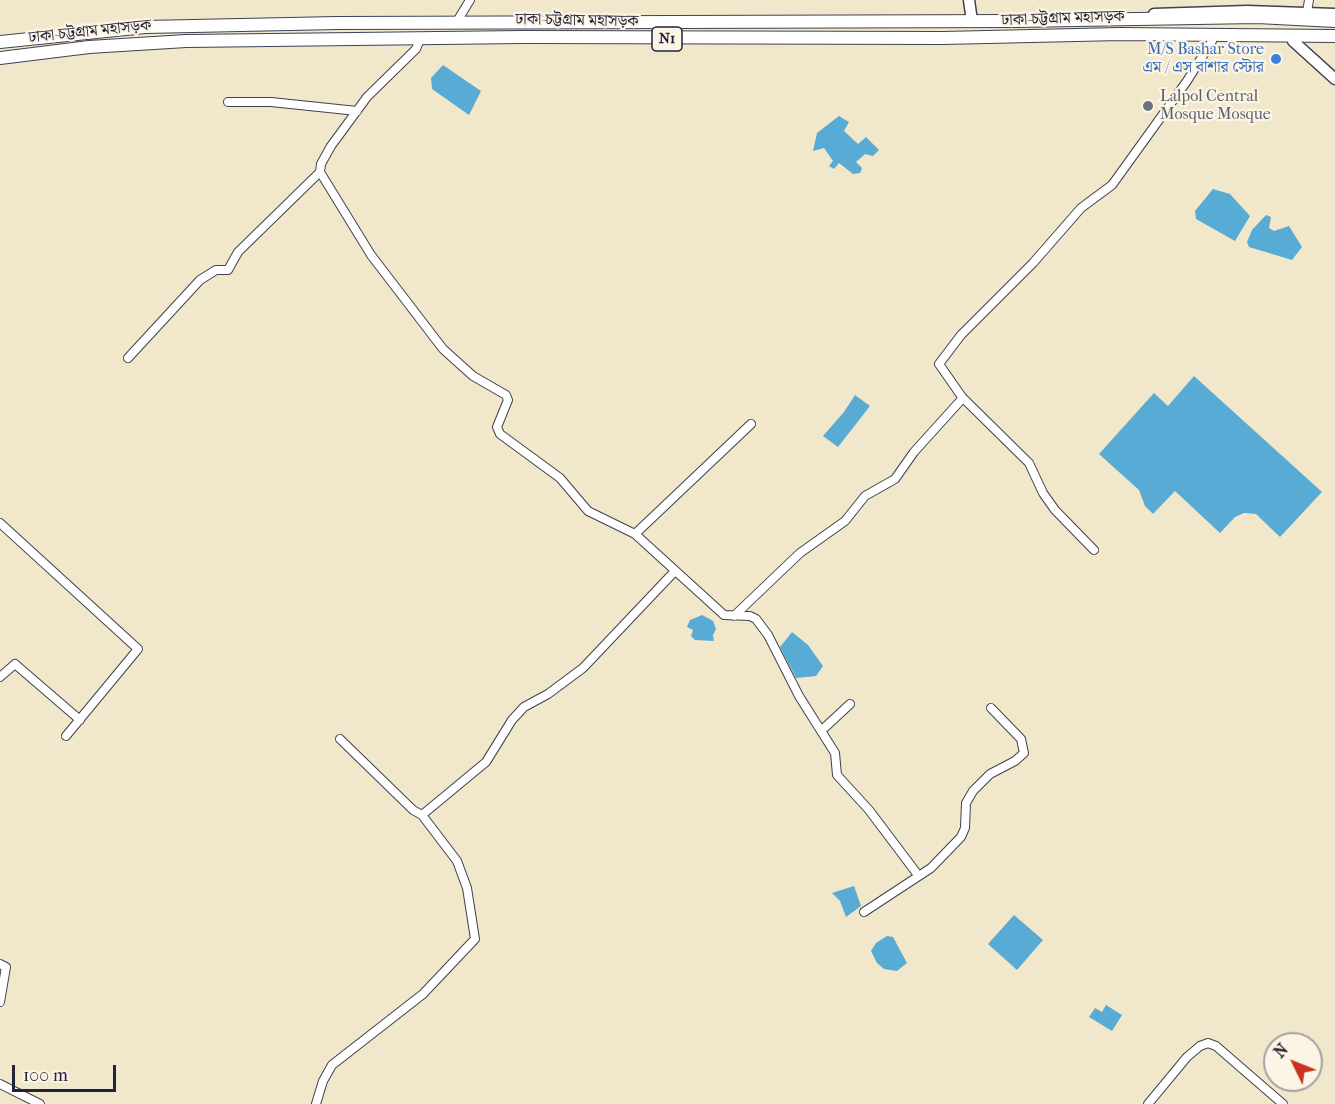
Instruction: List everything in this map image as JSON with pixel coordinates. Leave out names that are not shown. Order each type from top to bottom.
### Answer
[{"type":"highway","name":"ঢাকা-চট্টগ্রাম মহাসড়ক","points":[[0,42],[145,27],[337,23],[1017,21],[1257,17],[1335,21]]},
{"type":"highway","points":[[849,21],[856,29],[850,38]]},
{"type":"highway","points":[[876,38],[872,36],[869,29],[871,24],[878,21]]},
{"type":"highway","points":[[1016,38],[1017,21]]},
{"type":"highway","name":"ঢাকা-চট্টগ্রাম মহাসড়ক","points":[[0,58],[149,42],[1016,38],[1136,34],[1335,36]]},
{"type":"main road","points":[[969,0],[972,21]]},
{"type":"main road","points":[[1139,19],[1155,13],[1202,11],[1335,14]]},
{"type":"main road","points":[[1136,34],[1152,39],[1212,41],[1335,40]]},
{"type":"main road","points":[[1293,40],[1335,79]]},
{"type":"main road","points":[[1311,58],[1308,46],[1314,40]]},
{"type":"street","points":[[456,23],[470,0]]},
{"type":"street","points":[[1307,12],[1309,0]]},
{"type":"street","points":[[128,358],[200,280],[216,270],[228,270],[238,252],[320,172],[321,164],[331,146],[357,111],[416,49],[420,39]]},
{"type":"street","points":[[1094,550],[1055,510],[1043,493],[1029,463],[1000,431],[962,397],[939,364],[961,335],[1033,263],[1081,208],[1112,185],[1187,81],[1212,41]]},
{"type":"street","points":[[228,102],[271,102],[357,111]]},
{"type":"street","points":[[320,172],[371,255],[443,349],[473,376],[506,395],[508,400],[497,427],[501,434],[560,478],[588,511],[635,534],[724,615],[750,616],[762,627],[835,753],[837,775],[869,810],[918,875]]},
{"type":"street","points":[[734,616],[800,553],[845,521],[865,496],[895,479],[962,397]]},
{"type":"street","points":[[635,534],[751,424]]},
{"type":"street","points":[[0,523],[138,649],[66,736]]},
{"type":"street","points":[[422,815],[486,762],[512,720],[524,708],[548,694],[583,668],[675,571]]},
{"type":"street","points":[[0,677],[15,664],[80,720]]},
{"type":"street","points":[[821,731],[850,704]]},
{"type":"street","points":[[864,912],[931,868],[961,837],[965,828],[966,803],[973,791],[990,774],[1015,761],[1024,753],[1021,739],[991,708]]},
{"type":"street","points":[[316,1104],[322,1081],[332,1065],[423,994],[475,939],[467,888],[457,861],[422,815],[413,810],[340,739]]},
{"type":"street","points":[[0,964],[6,967],[0,1002]]},
{"type":"street","points":[[1148,1104],[1187,1057],[1200,1046],[1208,1043],[1216,1046],[1283,1104]]},
{"type":"street","points":[[0,1084],[40,1104]]},
{"type":"water","points":[[443,65],[481,91],[469,115],[432,89],[431,78]]},
{"type":"water","points":[[839,116],[849,122],[844,131],[858,144],[866,137],[879,150],[873,156],[865,154],[856,162],[862,168],[860,173],[853,174],[839,163],[834,169],[829,166],[833,161],[824,148],[813,151],[817,133]]},
{"type":"water","points":[[1213,189],[1230,194],[1250,216],[1235,241],[1196,219],[1195,211]]},
{"type":"water","points":[[1266,215],[1271,217],[1269,228],[1274,231],[1289,226],[1302,247],[1292,260],[1249,247],[1247,242],[1252,230]]},
{"type":"water","points":[[1194,376],[1322,492],[1280,537],[1256,514],[1244,513],[1235,517],[1220,533],[1175,491],[1153,514],[1145,506],[1139,490],[1099,454],[1154,393],[1168,406]]},
{"type":"water","points":[[855,395],[870,406],[838,447],[823,436]]},
{"type":"water","points":[[702,615],[713,621],[716,629],[713,635],[714,641],[695,640],[691,636],[693,630],[687,627],[690,620]]},
{"type":"water","points":[[792,632],[808,645],[823,666],[816,676],[796,678],[780,647]]},
{"type":"water","points":[[854,886],[861,906],[846,917],[840,901],[832,893]]},
{"type":"water","points":[[1014,915],[1043,940],[1017,970],[988,944]]},
{"type":"water","points":[[887,936],[893,937],[907,963],[897,971],[884,969],[877,963],[871,951],[876,943]]},
{"type":"water","points":[[1106,1005],[1122,1015],[1112,1031],[1089,1017],[1095,1008],[1102,1012]]},
{"type":"place","name":"M/S Bashar Store এম / এস বাশার স্টোর","points":[[1276,59]]},
{"type":"place","name":"Lalpol Central Mosque Mosque","points":[[1148,106]]}]
